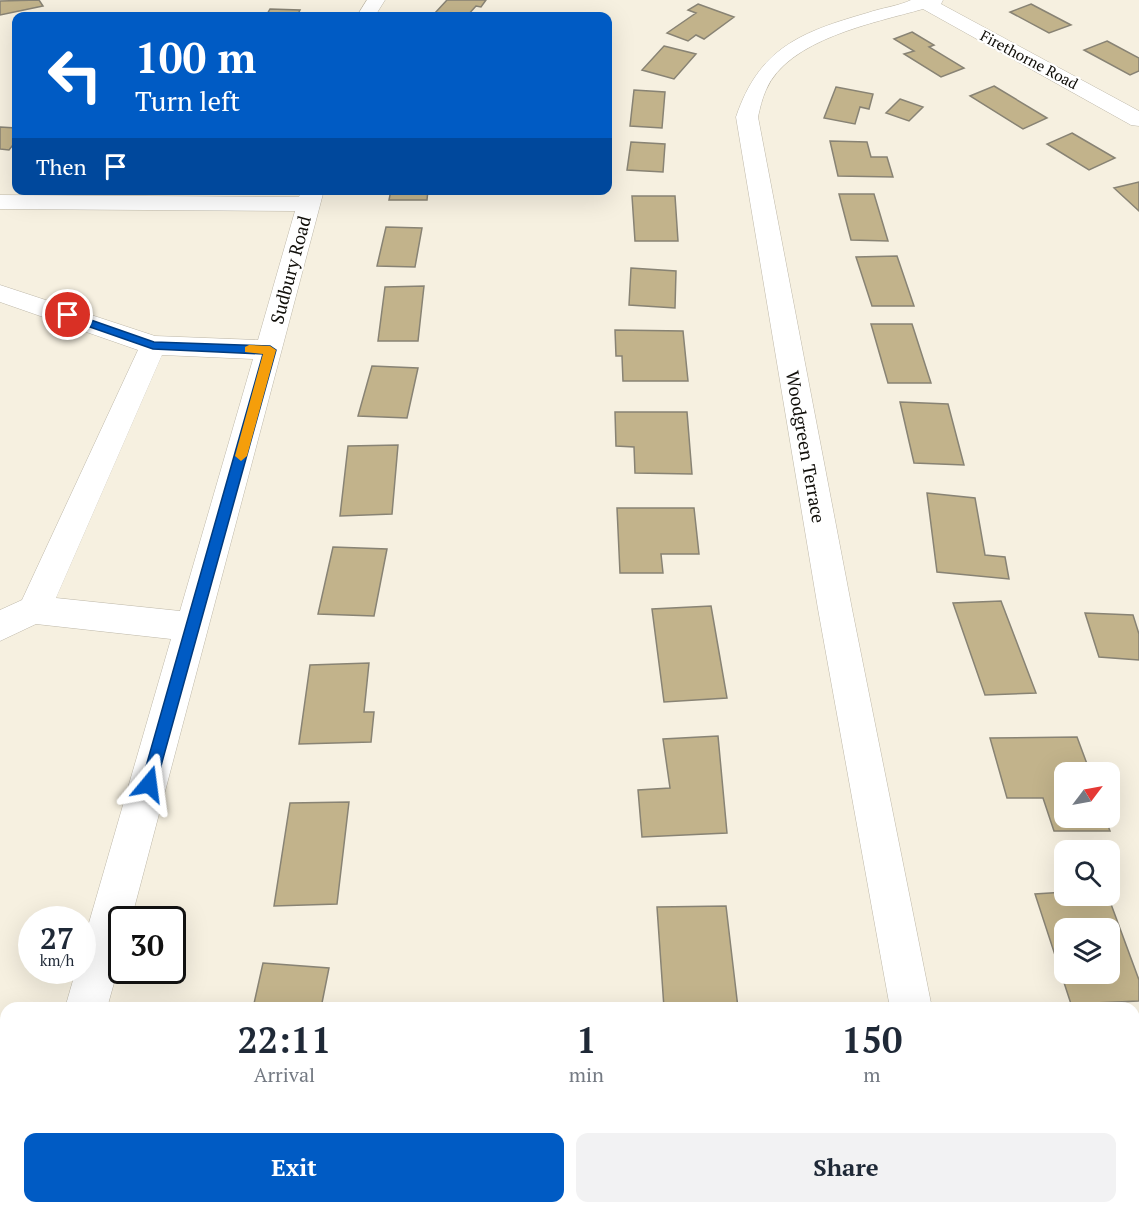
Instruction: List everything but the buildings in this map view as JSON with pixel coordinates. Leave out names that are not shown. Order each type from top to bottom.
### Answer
[{"type":"street","name":"Firethorne Road","points":[[926,1],[1139,120]]},
{"type":"street","name":"Woodgreen Terrace","points":[[910,1002],[832,598],[747,117],[756,87],[767,70],[783,55],[822,34],[926,1]]},
{"type":"street","points":[[0,202],[311,197]]},
{"type":"street","name":"Sudbury Road","points":[[88,1002],[311,197]]},
{"type":"street","points":[[0,293],[153,345],[270,350]]},
{"type":"street","points":[[34,610],[153,345]]},
{"type":"street","points":[[0,626],[34,610],[193,627]]},
{"type":"slow traffic","points":[[241,456],[270,350],[249,349]]},
{"type":"route","points":[[68,315],[153,345],[270,350],[149,784]]}]
